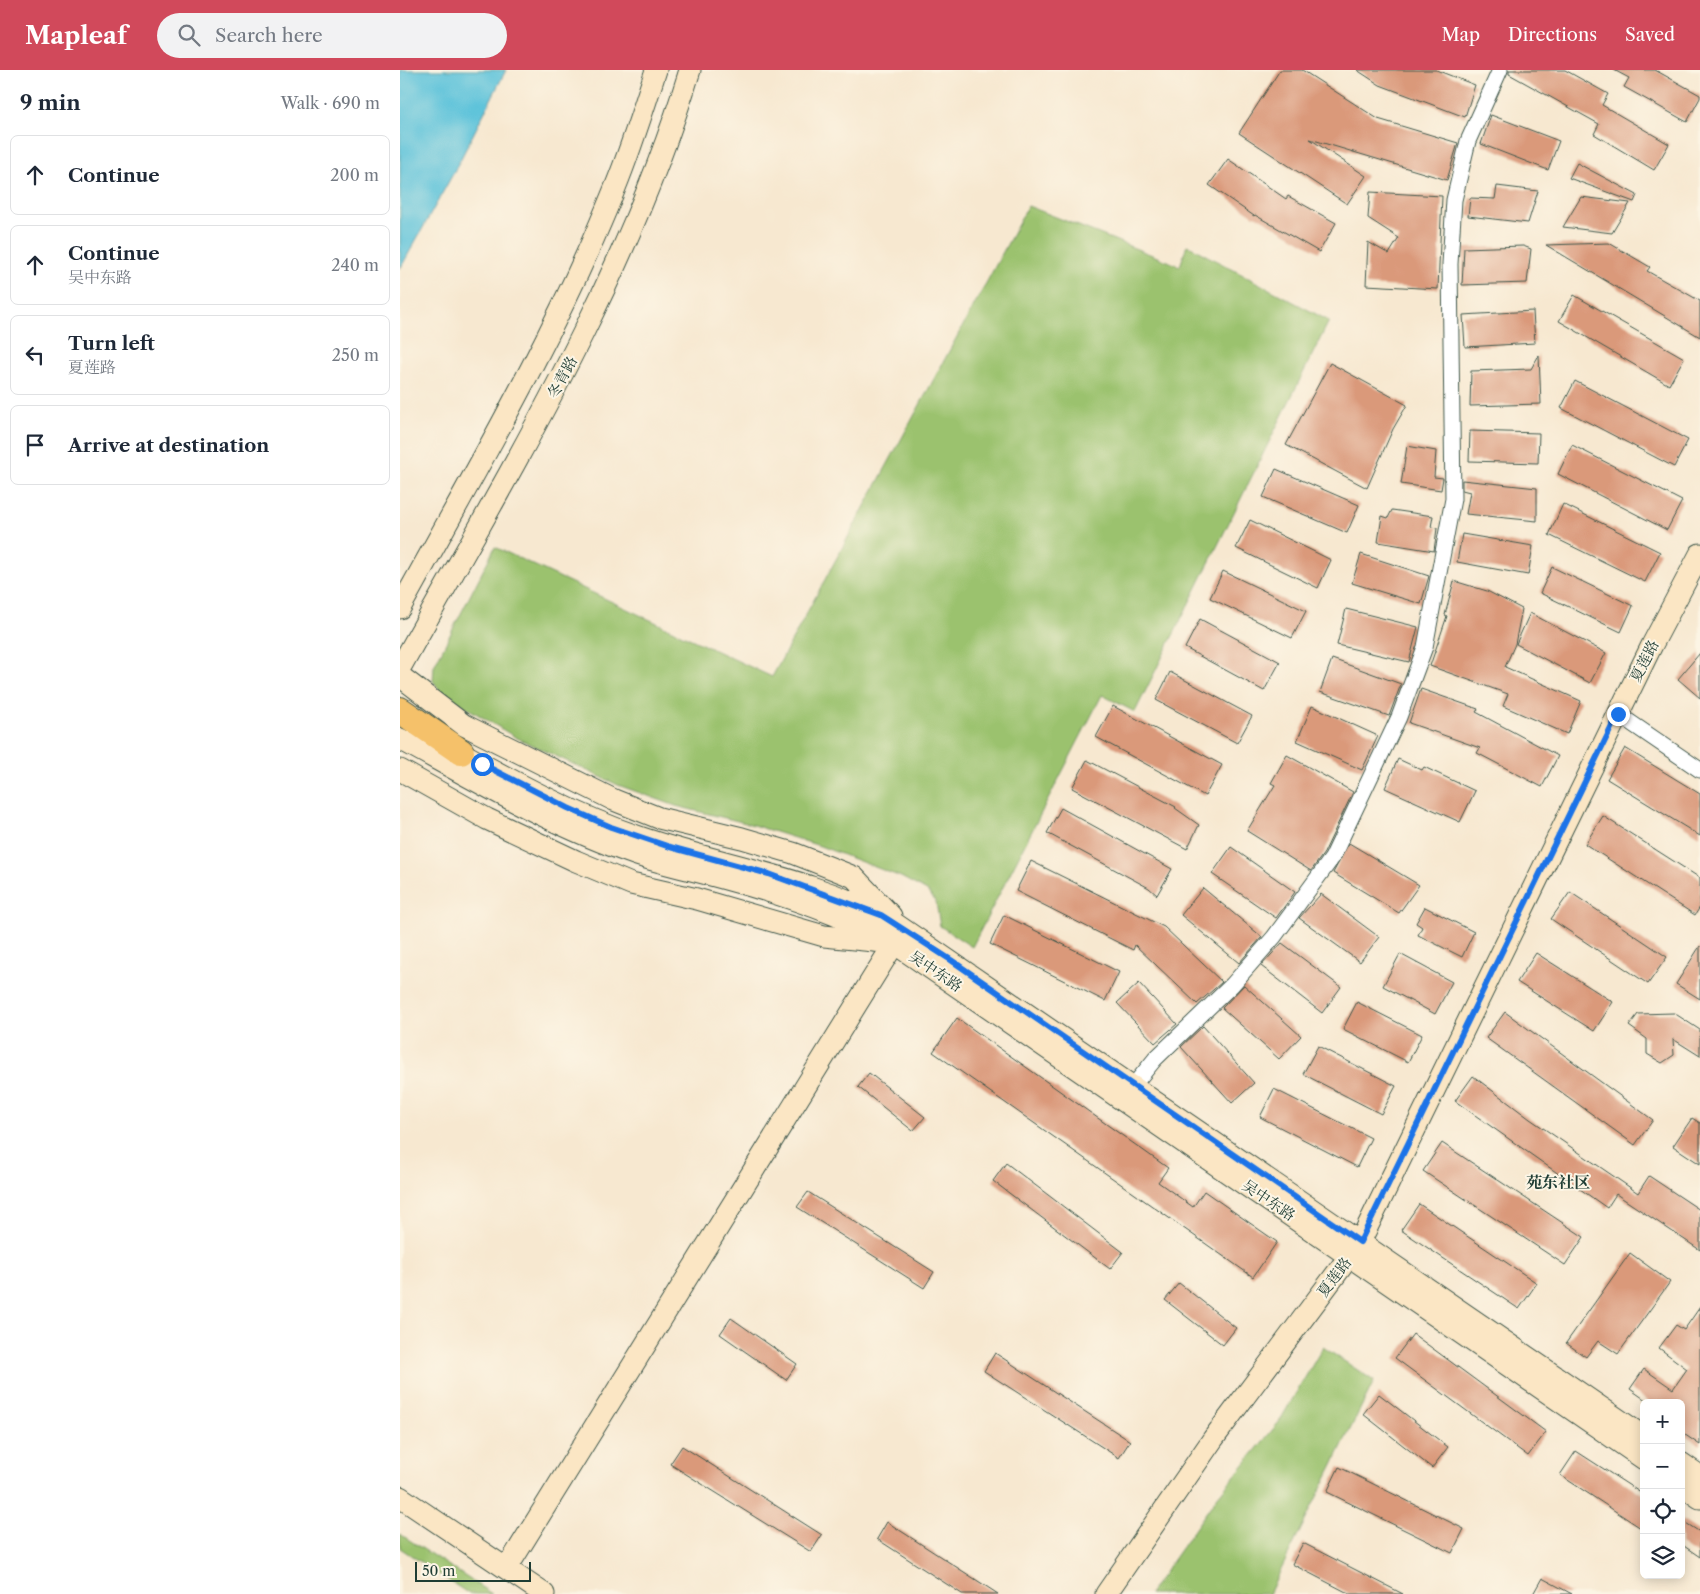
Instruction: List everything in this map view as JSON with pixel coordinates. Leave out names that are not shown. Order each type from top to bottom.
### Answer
[{"type":"highway","points":[[400,710],[461,752]]},
{"type":"main road","name":"冬青路","points":[[400,608],[517,396],[560,310],[615,188],[656,70]]},
{"type":"main road","name":"冬青路","points":[[400,668],[587,329],[645,198],[690,70]]},
{"type":"main road","name":"夏莲路","points":[[1106,1594],[1213,1439],[1355,1249],[1618,714],[1700,554]]},
{"type":"main road","points":[[400,676],[464,725],[614,800],[659,818],[742,838],[793,853],[854,877],[899,936]]},
{"type":"main road","points":[[400,718],[641,847]]},
{"type":"main road","points":[[400,739],[563,826],[641,847],[860,925],[899,936]]},
{"type":"main road","points":[[400,770],[487,819],[576,861],[631,884],[697,898],[824,936],[899,936]]},
{"type":"main road","name":"吴中东路","points":[[899,936],[1133,1086],[1640,1456]]},
{"type":"main road","name":"吴中东路","points":[[899,936],[1355,1249],[1640,1434]]},
{"type":"main road","points":[[507,1568],[899,936]]},
{"type":"main road","points":[[1685,1466],[1700,1476]]},
{"type":"main road","points":[[1685,1488],[1700,1498]]},
{"type":"main road","points":[[400,1497],[544,1594]]},
{"type":"street","points":[[1133,1086],[1155,1059],[1232,985],[1278,932],[1332,858],[1399,717],[1425,647],[1453,499],[1450,264],[1454,200],[1468,141],[1500,70]]},
{"type":"street","points":[[1618,714],[1700,770]]},
{"type":"green space","points":[[1028,206],[1180,266],[1187,245],[1329,321],[1135,712],[1102,695],[972,947],[940,926],[936,902],[927,891],[901,877],[820,846],[750,824],[676,806],[618,785],[515,737],[441,692],[433,681],[434,666],[495,547],[772,677]]},
{"type":"green space","points":[[1323,1347],[1374,1381],[1269,1594],[1149,1594],[1217,1497],[1279,1422]]},
{"type":"green space","points":[[400,1534],[492,1594],[469,1594],[400,1548]]},
{"type":"water","points":[[400,70],[506,70],[453,174],[400,269]]},
{"type":"building","points":[[1280,70],[1302,70],[1378,119],[1458,143],[1447,180],[1310,139],[1366,176],[1347,204],[1239,133]]},
{"type":"building","points":[[1357,70],[1436,70],[1475,85],[1465,117],[1380,85]]},
{"type":"building","points":[[1509,70],[1565,70],[1608,94],[1602,105],[1669,144],[1654,170],[1594,134],[1599,124],[1509,74]]},
{"type":"building","points":[[1614,70],[1655,70],[1700,95],[1700,98],[1687,122],[1624,87],[1629,78]]},
{"type":"building","points":[[1491,115],[1559,141],[1548,170],[1481,144]]},
{"type":"building","points":[[1228,159],[1286,199],[1288,196],[1336,223],[1319,252],[1254,216],[1209,185]]},
{"type":"building","points":[[1577,163],[1637,195],[1634,202],[1569,178]]},
{"type":"building","points":[[1497,186],[1538,191],[1528,223],[1468,216],[1470,198],[1495,199]]},
{"type":"building","points":[[1370,192],[1442,196],[1438,289],[1366,285],[1368,242],[1389,254],[1399,238],[1368,218]]},
{"type":"building","points":[[1581,197],[1630,203],[1612,233],[1563,227]]},
{"type":"building","points":[[1609,243],[1650,267],[1647,271],[1700,301],[1700,337],[1546,245]]},
{"type":"building","points":[[1523,246],[1531,249],[1527,283],[1462,285],[1464,248]]},
{"type":"building","points":[[1574,295],[1684,358],[1669,385],[1559,321]]},
{"type":"building","points":[[1533,311],[1535,343],[1465,347],[1463,315]]},
{"type":"building","points":[[1539,355],[1541,404],[1470,406],[1471,371],[1531,369]]},
{"type":"building","points":[[1330,363],[1407,405],[1393,429],[1367,488],[1286,445]]},
{"type":"building","points":[[1575,381],[1688,440],[1674,467],[1561,408]]},
{"type":"building","points":[[1470,431],[1539,433],[1538,463],[1469,461]]},
{"type":"building","points":[[1572,445],[1682,501],[1667,530],[1558,474]]},
{"type":"building","points":[[1407,446],[1436,451],[1434,477],[1443,478],[1441,490],[1401,484]]},
{"type":"building","points":[[1276,469],[1359,505],[1347,533],[1263,497]]},
{"type":"building","points":[[1462,480],[1537,488],[1537,521],[1466,514],[1470,492],[1462,490]]},
{"type":"building","points":[[1563,504],[1660,552],[1645,582],[1549,535]]},
{"type":"building","points":[[1392,510],[1433,516],[1431,527],[1437,528],[1434,551],[1378,542],[1382,516],[1388,518]]},
{"type":"building","points":[[1250,520],[1331,560],[1318,588],[1236,548]]},
{"type":"building","points":[[1462,534],[1533,546],[1528,575],[1457,562]]},
{"type":"building","points":[[1361,554],[1429,576],[1421,604],[1352,583]]},
{"type":"building","points":[[1552,567],[1633,606],[1621,632],[1540,593]]},
{"type":"building","points":[[1223,571],[1306,611],[1292,638],[1210,598]]},
{"type":"building","points":[[1454,581],[1487,591],[1522,609],[1515,644],[1505,667],[1581,701],[1567,734],[1503,706],[1508,694],[1430,666],[1447,616],[1445,615]]},
{"type":"building","points":[[1346,609],[1418,627],[1409,662],[1337,645]]},
{"type":"building","points":[[1530,613],[1606,653],[1590,683],[1516,644]]},
{"type":"building","points":[[1200,619],[1280,662],[1264,691],[1185,648]]},
{"type":"building","points":[[1700,653],[1700,698],[1678,679]]},
{"type":"building","points":[[1332,659],[1401,684],[1389,716],[1320,692]]},
{"type":"building","points":[[1170,672],[1252,716],[1237,743],[1156,700]]},
{"type":"building","points":[[1421,689],[1478,709],[1476,712],[1558,756],[1542,787],[1477,753],[1480,748],[1409,723]]},
{"type":"building","points":[[1113,706],[1222,765],[1205,796],[1096,737]]},
{"type":"building","points":[[1312,706],[1378,736],[1362,770],[1297,741]]},
{"type":"building","points":[[1625,748],[1700,794],[1700,836],[1607,779]]},
{"type":"building","points":[[1287,755],[1353,792],[1324,853],[1311,871],[1247,831],[1275,785],[1271,783]]},
{"type":"building","points":[[1398,759],[1422,770],[1424,767],[1475,791],[1460,822],[1385,788]]},
{"type":"building","points":[[1087,760],[1176,807],[1199,825],[1187,849],[1072,788]]},
{"type":"building","points":[[1061,808],[1172,869],[1157,895],[1149,888],[1047,833]]},
{"type":"building","points":[[1603,816],[1700,878],[1700,907],[1695,915],[1585,844]]},
{"type":"building","points":[[1349,843],[1419,885],[1399,913],[1333,873]]},
{"type":"building","points":[[1231,847],[1295,892],[1276,918],[1212,874]]},
{"type":"building","points":[[1031,861],[1164,927],[1222,982],[1197,1004],[1135,945],[1133,950],[1016,891]]},
{"type":"building","points":[[1203,888],[1262,937],[1239,963],[1181,915]]},
{"type":"building","points":[[1570,892],[1667,957],[1648,984],[1551,919]]},
{"type":"building","points":[[1321,894],[1379,937],[1360,962],[1299,918]]},
{"type":"building","points":[[1425,907],[1474,932],[1462,957],[1418,935],[1422,927],[1416,923]]},
{"type":"building","points":[[1004,915],[1119,972],[1105,1001],[990,944]]},
{"type":"building","points":[[1282,943],[1341,987],[1322,1013],[1261,966]]},
{"type":"building","points":[[1700,946],[1700,999],[1676,984]]},
{"type":"building","points":[[1536,953],[1613,1002],[1594,1031],[1517,982]]},
{"type":"building","points":[[1400,954],[1452,982],[1435,1014],[1383,986]]},
{"type":"building","points":[[1139,983],[1177,1024],[1155,1043],[1117,1003]]},
{"type":"building","points":[[1244,985],[1301,1036],[1279,1059],[1222,1008]]},
{"type":"building","points":[[1357,1002],[1422,1035],[1408,1062],[1343,1029]]},
{"type":"building","points":[[1505,1012],[1653,1120],[1635,1145],[1486,1038]]},
{"type":"building","points":[[1674,1013],[1700,1030],[1700,1056],[1673,1039],[1674,1055],[1662,1063],[1647,1054],[1647,1039],[1629,1026],[1638,1014]]},
{"type":"building","points":[[957,1018],[1168,1168],[1158,1182],[1193,1207],[1204,1191],[1277,1242],[1253,1277],[933,1052]]},
{"type":"building","points":[[1203,1026],[1254,1083],[1232,1103],[1181,1047]]},
{"type":"building","points":[[1318,1046],[1396,1086],[1381,1114],[1303,1074]]},
{"type":"building","points":[[869,1073],[925,1117],[913,1131],[858,1087]]},
{"type":"building","points":[[1473,1076],[1530,1119],[1638,1193],[1649,1176],[1700,1210],[1700,1250],[1616,1194],[1607,1208],[1455,1101]]},
{"type":"building","points":[[1274,1089],[1371,1138],[1357,1167],[1260,1117]]},
{"type":"building","points":[[1692,1118],[1700,1123],[1700,1164],[1673,1146]]},
{"type":"building","points":[[1442,1143],[1584,1237],[1565,1265],[1423,1171]]},
{"type":"building","points":[[1006,1163],[1123,1252],[1110,1269],[993,1181]]},
{"type":"building","points":[[808,1192],[934,1272],[924,1288],[797,1207]]},
{"type":"building","points":[[1419,1204],[1537,1283],[1519,1309],[1401,1230]]},
{"type":"building","points":[[1630,1253],[1670,1282],[1618,1354],[1598,1341],[1586,1357],[1566,1343]]},
{"type":"building","points":[[1179,1283],[1236,1328],[1223,1345],[1165,1300]]},
{"type":"building","points":[[1700,1307],[1700,1445],[1685,1435],[1685,1399],[1644,1399],[1630,1389],[1644,1369],[1673,1389],[1687,1369],[1659,1348],[1676,1325],[1684,1330]]},
{"type":"building","points":[[731,1318],[797,1364],[786,1380],[720,1334]]},
{"type":"building","points":[[1413,1334],[1546,1432],[1528,1456],[1395,1358]]},
{"type":"building","points":[[995,1353],[1130,1441],[1119,1458],[984,1371]]},
{"type":"building","points":[[1379,1394],[1448,1447],[1432,1468],[1363,1414]]},
{"type":"building","points":[[682,1446],[822,1535],[811,1552],[670,1464]]},
{"type":"building","points":[[1576,1451],[1640,1492],[1640,1527],[1560,1475]]},
{"type":"building","points":[[1339,1467],[1464,1529],[1452,1553],[1327,1492]]},
{"type":"building","points":[[887,1522],[998,1594],[962,1594],[877,1539]]},
{"type":"building","points":[[1685,1523],[1700,1532],[1700,1557],[1685,1547]]},
{"type":"building","points":[[1303,1543],[1403,1594],[1350,1594],[1292,1564]]},
{"type":"building","points":[[1542,1578],[1572,1594],[1533,1594]]},
{"type":"district","name":"苑东社区","points":[[1558,1182]]},
{"type":"route","points":[[482,764],[537,793],[611,827],[643,839],[769,874],[881,915],[951,960],[1360,1242],[1618,714]]}]
